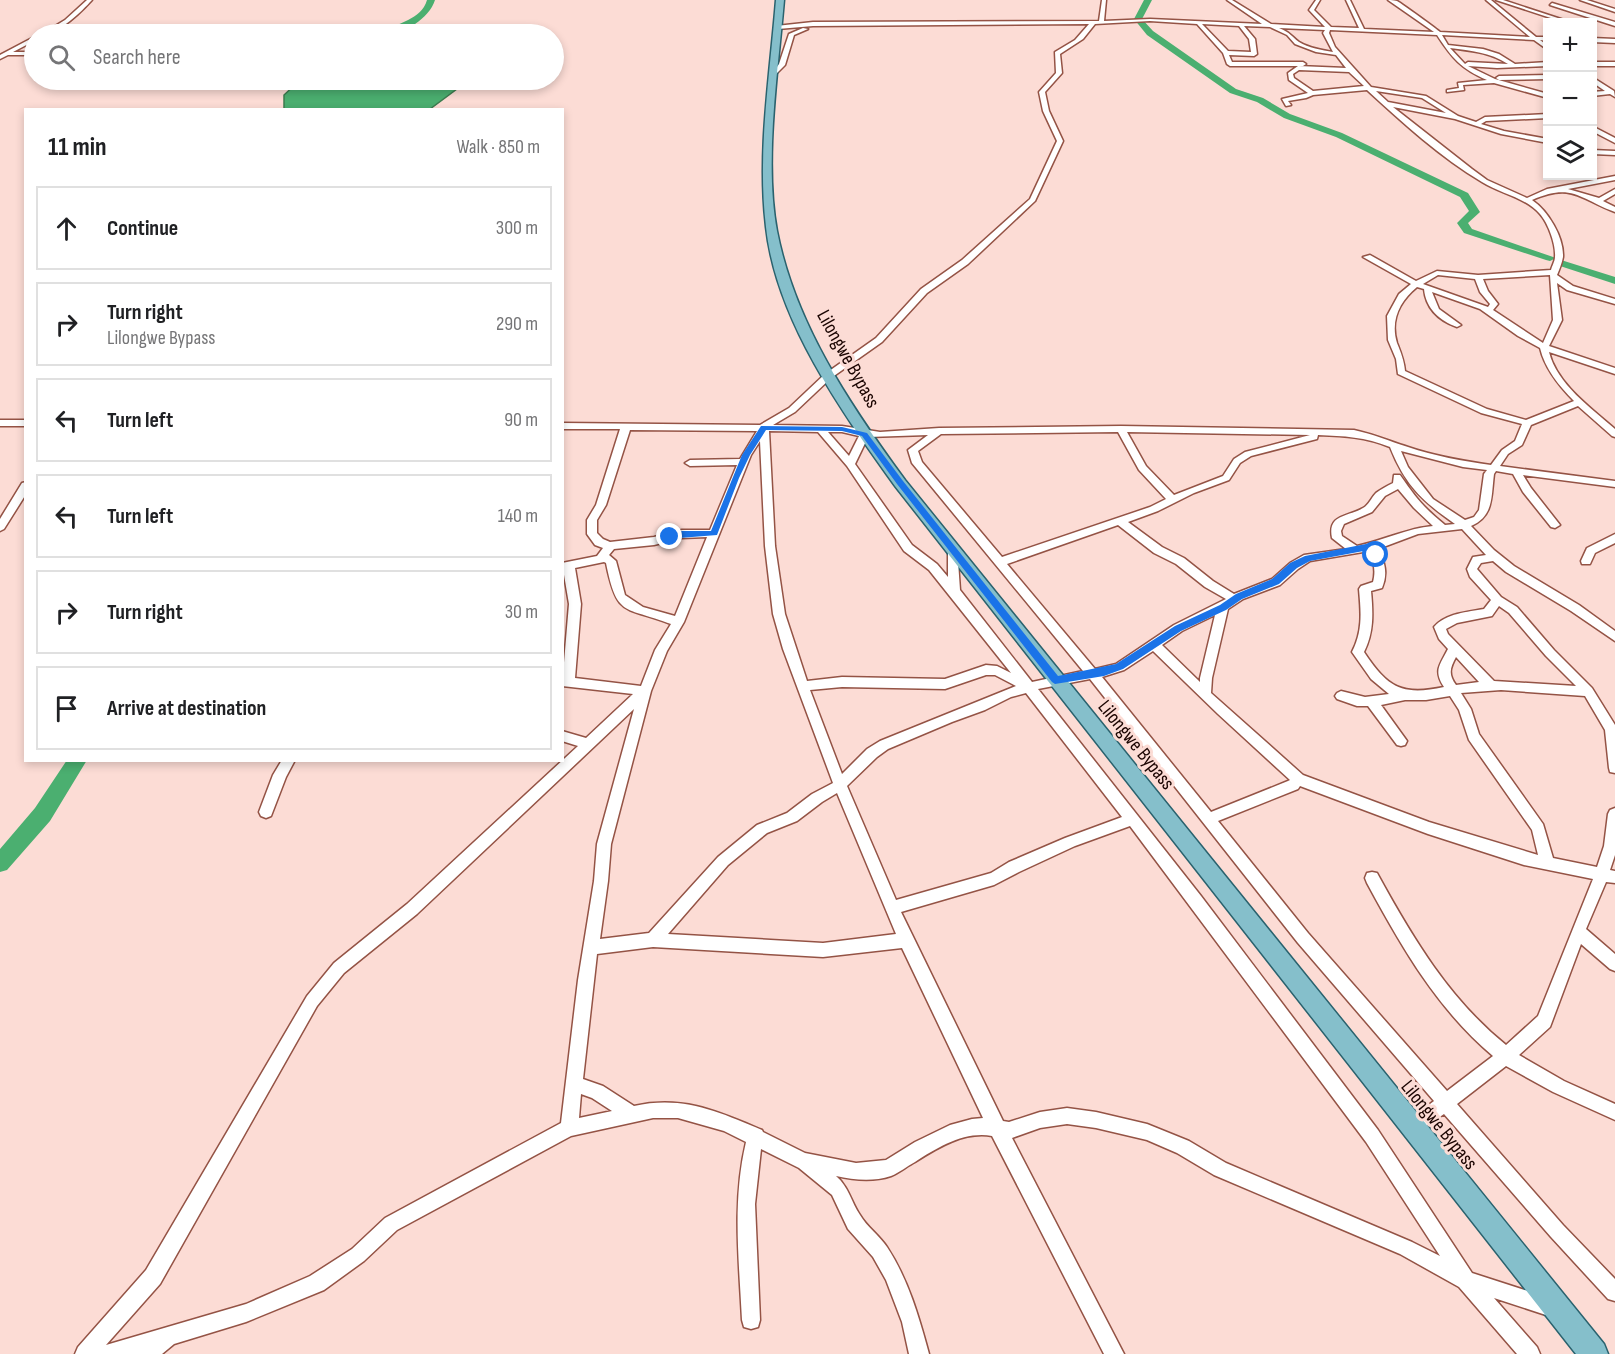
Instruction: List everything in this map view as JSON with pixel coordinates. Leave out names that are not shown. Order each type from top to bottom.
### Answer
[{"type":"main road","name":"Lilongwe Bypass","points":[[780,0],[768,192],[773,234],[800,321],[828,376],[865,434],[953,550],[1594,1354]]},
{"type":"street","points":[[0,2],[12,0]]},
{"type":"street","points":[[62,24],[90,0]]},
{"type":"street","points":[[569,1128],[604,844],[645,691],[661,650],[678,622],[743,462],[764,427],[792,410],[828,376],[879,340],[924,291],[965,262],[1033,200],[1060,141],[1046,111],[1042,92],[1059,73],[1057,53],[1071,47],[1097,23],[1104,0]]},
{"type":"street","points":[[1229,0],[1230,7]]},
{"type":"street","points":[[1229,0],[1269,26],[1288,34],[1298,43],[1312,49],[1337,54]]},
{"type":"street","points":[[1318,0],[1311,10],[1329,28]]},
{"type":"street","points":[[1348,0],[1362,30]]},
{"type":"street","points":[[1390,0],[1412,12],[1438,34],[1461,63],[1498,81],[1543,94]]},
{"type":"street","points":[[1488,0],[1543,44]]},
{"type":"street","points":[[1498,0],[1556,18]]},
{"type":"street","points":[[1545,5],[1563,0]]},
{"type":"street","points":[[1582,0],[1613,10]]},
{"type":"street","points":[[1520,6],[1536,4]]},
{"type":"street","points":[[1552,4],[1615,24]]},
{"type":"street","points":[[1577,12],[1613,10]]},
{"type":"street","points":[[1216,22],[1231,16]]},
{"type":"street","points":[[778,27],[813,24],[1047,25],[1197,21],[1543,39]]},
{"type":"street","points":[[1197,21],[1226,53],[1230,64],[1310,64],[1328,69]]},
{"type":"street","points":[[774,73],[782,65],[792,34],[800,29],[1063,27],[1097,23]]},
{"type":"street","points":[[1226,53],[1254,54],[1252,39],[1240,24]]},
{"type":"street","points":[[1329,28],[1326,38],[1337,54],[1371,89],[1424,137],[1479,177],[1542,212],[1550,224],[1559,255],[1553,274],[1558,323],[1544,347],[1546,356],[1579,402],[1610,425],[1615,434]]},
{"type":"street","points":[[1597,40],[1615,41]]},
{"type":"street","points":[[0,57],[24,45]]},
{"type":"street","points":[[1446,46],[1481,50],[1497,55],[1515,66]]},
{"type":"street","points":[[9,54],[24,54]]},
{"type":"street","points":[[1461,63],[1515,66],[1543,64]]},
{"type":"street","points":[[1597,64],[1615,64]]},
{"type":"street","points":[[1312,93],[1291,79],[1290,74],[1298,68],[1352,70]]},
{"type":"street","points":[[1489,77],[1543,76]]},
{"type":"street","points":[[1449,91],[1461,90],[1460,84],[1498,81]]},
{"type":"street","points":[[1597,82],[1613,94]]},
{"type":"street","points":[[1288,105],[1284,100],[1304,97],[1312,93],[1371,89],[1424,97],[1456,117]]},
{"type":"street","points":[[1597,94],[1613,94]]},
{"type":"street","points":[[1387,104],[1456,117],[1520,138],[1543,140]]},
{"type":"street","points":[[1476,124],[1485,118],[1543,116]]},
{"type":"street","points":[[1597,130],[1615,141]]},
{"type":"street","points":[[1603,133],[1615,132]]},
{"type":"street","points":[[1597,152],[1615,153]]},
{"type":"street","points":[[1525,201],[1559,188],[1614,179]]},
{"type":"street","points":[[1588,183],[1612,192]]},
{"type":"street","points":[[1559,188],[1615,210]]},
{"type":"street","points":[[1594,200],[1603,199],[1612,192]]},
{"type":"street","points":[[1367,257],[1416,284],[1468,300],[1489,310],[1521,334],[1544,347],[1615,371]]},
{"type":"street","points":[[1579,402],[1527,423],[1484,411],[1401,372],[1400,359],[1392,340],[1391,316],[1402,296],[1416,284],[1437,273],[1479,277],[1553,274],[1570,288],[1615,302]]},
{"type":"street","points":[[1479,277],[1484,292],[1494,304],[1489,310]]},
{"type":"street","points":[[1428,288],[1428,296],[1435,310],[1446,320],[1457,325]]},
{"type":"street","points":[[0,423],[24,423]]},
{"type":"street","points":[[653,940],[723,861],[762,829],[792,817],[817,798],[840,785],[865,759],[884,745],[1027,687],[1120,667],[1178,628],[1223,608],[1235,599],[1276,582],[1293,566],[1308,558],[1355,550],[1417,531],[1464,525],[1482,515],[1489,474],[1505,452],[1520,443],[1527,423]]},
{"type":"street","points":[[564,426],[764,427],[854,431],[865,434],[1121,429],[1354,433],[1374,437],[1395,451],[1463,464],[1615,484]]},
{"type":"street","points":[[626,426],[601,505],[592,520],[592,534],[599,542],[610,546],[654,541],[682,534],[714,533]]},
{"type":"street","points":[[764,427],[770,546],[784,633],[840,785],[906,940],[1114,1354]]},
{"type":"street","points":[[821,429],[850,464],[908,548],[933,567],[954,591],[1027,687],[1133,819],[1372,1136],[1466,1280],[1530,1354]]},
{"type":"street","points":[[1121,429],[1136,461],[1161,490],[1173,500]]},
{"type":"street","points":[[939,431],[913,450],[917,463],[1092,673],[1303,938],[1557,1231],[1615,1292]]},
{"type":"street","points":[[1000,562],[1154,509],[1190,490],[1223,480],[1231,467],[1248,454],[1329,433]]},
{"type":"street","points":[[850,464],[865,434]]},
{"type":"street","points":[[1395,451],[1394,466],[1399,480],[1418,509],[1444,529]]},
{"type":"street","points":[[1395,451],[1403,468],[1429,501],[1464,525],[1495,557],[1538,587],[1575,608],[1615,637]]},
{"type":"street","points":[[690,463],[743,462]]},
{"type":"street","points":[[1516,471],[1527,490],[1554,525]]},
{"type":"street","points":[[1355,550],[1337,538],[1336,530],[1340,521],[1348,516],[1367,511],[1383,492],[1397,485],[1399,480]]},
{"type":"street","points":[[0,527],[24,488]]},
{"type":"street","points":[[1120,521],[1158,550],[1180,561],[1209,584],[1235,599]]},
{"type":"street","points":[[1586,561],[1591,551],[1615,538]]},
{"type":"street","points":[[610,546],[603,557],[566,566],[575,604],[566,682],[645,691]]},
{"type":"street","points":[[1371,546],[1380,563],[1380,579],[1378,585],[1365,589],[1367,613],[1365,639],[1358,652],[1373,673],[1397,692],[1406,695]]},
{"type":"street","points":[[953,550],[954,591]]},
{"type":"street","points":[[603,557],[611,561],[617,590],[623,601],[678,622]]},
{"type":"street","points":[[1495,557],[1477,560],[1472,569],[1497,600],[1514,610],[1550,653],[1588,691],[1611,729],[1615,768]]},
{"type":"street","points":[[1490,685],[1443,636],[1440,627],[1454,618],[1488,613],[1497,600]]},
{"type":"street","points":[[1205,693],[1206,678],[1223,608]]},
{"type":"street","points":[[1154,644],[1222,711],[1298,779],[1428,828],[1524,859],[1609,875]]},
{"type":"street","points":[[1455,647],[1443,673],[1465,709],[1473,736],[1538,828],[1547,864]]},
{"type":"street","points":[[803,686],[842,682],[945,684],[986,670],[1009,675],[1027,687]]},
{"type":"street","points":[[1341,696],[1356,702],[1372,703],[1406,695],[1454,692],[1470,687],[1490,685],[1588,691]]},
{"type":"street","points":[[85,1354],[153,1276],[312,1001],[326,982],[412,909],[645,691]]},
{"type":"street","points":[[1372,703],[1401,741]]},
{"type":"street","points":[[564,737],[589,744]]},
{"type":"street","points":[[266,812],[280,775],[288,762]]},
{"type":"street","points":[[1209,819],[1293,785],[1298,779]]},
{"type":"street","points":[[1412,1128],[1506,1056],[1544,1022],[1578,932],[1609,875],[1615,814]]},
{"type":"street","points":[[892,908],[994,879],[1014,867],[1070,842],[1133,819]]},
{"type":"street","points":[[1372,878],[1410,948],[1469,1022],[1506,1056],[1575,1095],[1615,1112]]},
{"type":"street","points":[[1578,932],[1615,964]]},
{"type":"street","points":[[592,947],[653,940],[824,950],[906,940]]},
{"type":"street","points":[[575,1084],[597,1092],[631,1113]]},
{"type":"street","points":[[107,1354],[246,1313],[317,1283],[349,1262],[391,1224],[569,1128],[631,1113],[678,1110],[726,1123],[756,1136],[802,1161],[838,1189],[854,1223],[879,1251],[893,1275],[911,1322],[919,1354]]},
{"type":"street","points":[[802,1161],[856,1172],[889,1168],[921,1148],[972,1126],[1009,1130],[1040,1120],[1067,1116],[1147,1132],[1183,1147],[1220,1169],[1406,1248],[1466,1280],[1559,1311]]},
{"type":"street","points":[[751,1320],[746,1187],[756,1136]]},
{"type":"street","points":[[147,1354],[171,1335]]},
{"type":"shaded area","points":[[289,90],[456,90],[431,108],[284,108],[284,95]]},
{"type":"waterway","points":[[409,24],[425,12],[431,0]]},
{"type":"waterway","points":[[1138,19],[1148,0]]},
{"type":"waterway","points":[[1140,21],[1150,33],[1233,91],[1260,100],[1287,116],[1339,135],[1464,195],[1475,212],[1462,223],[1468,231],[1550,258]]},
{"type":"waterway","points":[[1561,263],[1615,281]]},
{"type":"waterway","points":[[0,863],[33,828],[77,762]]},
{"type":"route","points":[[670,537],[682,534],[714,533],[735,478],[746,455],[764,427],[842,429],[865,434],[900,483],[1055,680],[1120,667],[1178,628],[1223,608],[1239,596],[1276,582],[1293,566],[1308,558],[1339,554],[1371,546],[1376,555]]}]
